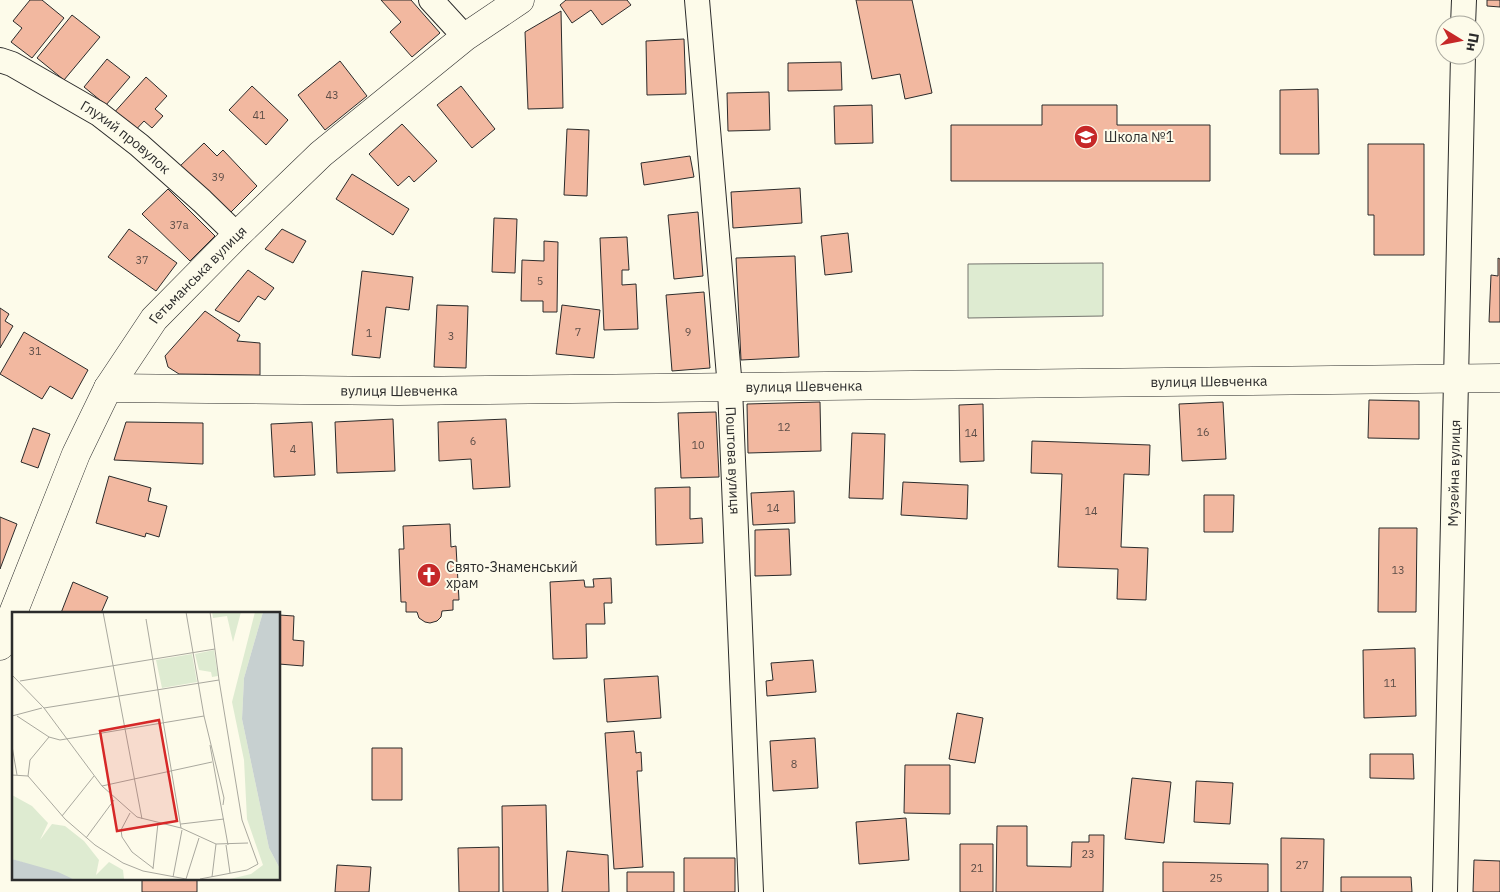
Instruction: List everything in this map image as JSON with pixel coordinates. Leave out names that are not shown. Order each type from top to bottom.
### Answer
[{"type":"street","points":[[431,0],[464,37]]},
{"type":"street","name":"Гетьманська вулиця","points":[[0,646],[7,608],[76,454],[108,388],[154,319],[321,154],[464,37],[520,0]]},
{"type":"street","name":"Поштова вулиця","points":[[697,0],[730,388],[751,892]]},
{"type":"street","points":[[1463,15],[1464,0]]},
{"type":"street","name":"Глухий провулок","points":[[0,60],[12,64],[99,114],[139,144],[237,235]]},
{"type":"street","name":"Музейна вулиця","points":[[1445,892],[1463,65]]},
{"type":"street","name":"вулиця Шевченка","points":[[108,388],[408,391],[1500,378]]},
{"type":"green space","points":[[1103,263],[1103,316],[968,318],[968,264]]},
{"type":"building","points":[[30,0],[42,0],[64,18],[32,58],[11,42],[22,28],[13,21]]},
{"type":"building","points":[[381,0],[411,0],[440,33],[412,57],[390,32],[401,22]]},
{"type":"building","points":[[566,0],[627,0],[631,5],[602,25],[591,10],[572,23],[560,5]]},
{"type":"building","points":[[856,0],[912,0],[932,93],[905,99],[900,74],[872,79]]},
{"type":"building","points":[[1487,0],[1500,0],[1500,7],[1487,6]]},
{"type":"building","points":[[561,11],[563,108],[528,109],[525,32]]},
{"type":"building","points":[[72,15],[100,37],[64,80],[37,58]]},
{"type":"building","points":[[684,39],[686,94],[647,95],[646,41]]},
{"type":"building","points":[[107,59],[130,77],[106,105],[84,87]]},
{"type":"building","points":[[340,61],[367,96],[325,130],[298,95]]},
{"type":"building","points":[[841,62],[842,90],[788,91],[788,63]]},
{"type":"building","points":[[146,77],[167,96],[155,109],[163,116],[152,128],[144,121],[132,134],[112,115]]},
{"type":"building","points":[[252,86],[288,120],[266,145],[229,110]]},
{"type":"building","points":[[461,86],[495,129],[472,148],[437,105]]},
{"type":"building","points":[[1318,89],[1319,154],[1280,154],[1280,90]]},
{"type":"building","points":[[769,92],[770,130],[728,131],[727,93]]},
{"type":"building","points":[[872,105],[873,143],[835,144],[834,106]]},
{"type":"building","points":[[1042,105],[1117,105],[1117,125],[1210,125],[1210,181],[951,181],[951,125],[1042,125]]},
{"type":"building","points":[[402,124],[437,161],[414,182],[409,176],[398,186],[369,154]]},
{"type":"building","points":[[567,129],[589,130],[587,196],[564,195]]},
{"type":"building","points":[[204,143],[217,156],[223,150],[257,186],[226,217],[178,168]]},
{"type":"building","points":[[1368,144],[1424,144],[1424,255],[1374,255],[1374,215],[1368,215]]},
{"type":"building","points":[[690,156],[694,177],[644,185],[641,163]]},
{"type":"building","points":[[352,174],[409,209],[393,235],[336,199]]},
{"type":"building","points":[[800,188],[802,223],[733,228],[731,192]]},
{"type":"building","points":[[168,189],[215,236],[190,261],[142,214]]},
{"type":"building","points":[[698,212],[703,276],[674,279],[668,215]]},
{"type":"building","points":[[494,218],[517,219],[515,273],[492,272]]},
{"type":"building","points":[[129,229],[177,263],[156,291],[108,257]]},
{"type":"building","points":[[282,229],[306,241],[293,263],[265,249]]},
{"type":"building","points":[[848,233],[852,272],[825,275],[821,236]]},
{"type":"building","points":[[627,237],[629,270],[622,270],[622,285],[636,284],[638,329],[604,330],[600,238]]},
{"type":"building","points":[[544,241],[558,242],[557,312],[543,312],[543,301],[521,301],[522,260],[544,261]]},
{"type":"building","points":[[795,256],[799,357],[741,360],[736,258]]},
{"type":"building","points":[[1498,258],[1500,259],[1500,322],[1489,322],[1491,275],[1498,276]]},
{"type":"building","points":[[248,270],[274,288],[265,300],[258,296],[239,322],[215,310]]},
{"type":"building","points":[[362,271],[413,277],[409,310],[386,307],[380,358],[352,355]]},
{"type":"building","points":[[704,292],[710,368],[672,371],[666,295]]},
{"type":"building","points":[[437,305],[468,306],[466,368],[434,367]]},
{"type":"building","points":[[562,305],[600,310],[594,358],[556,354]]},
{"type":"building","points":[[0,308],[9,314],[5,321],[13,326],[0,348]]},
{"type":"building","points":[[205,311],[240,335],[237,341],[260,343],[260,375],[179,374],[168,367],[165,356]]},
{"type":"building","points":[[24,332],[88,370],[72,399],[50,386],[42,399],[0,374]]},
{"type":"building","points":[[1369,400],[1419,401],[1419,439],[1368,438]]},
{"type":"building","points":[[820,402],[821,451],[748,453],[747,404]]},
{"type":"building","points":[[1223,402],[1226,459],[1182,461],[1179,404]]},
{"type":"building","points":[[983,404],[984,461],[960,462],[959,405]]},
{"type":"building","points":[[716,412],[719,477],[681,478],[678,413]]},
{"type":"building","points":[[393,419],[395,471],[337,473],[335,422]]},
{"type":"building","points":[[506,419],[510,487],[473,489],[471,459],[439,461],[438,422]]},
{"type":"building","points":[[126,422],[203,423],[203,464],[114,460]]},
{"type":"building","points":[[312,422],[315,475],[274,477],[271,424]]},
{"type":"building","points":[[33,428],[50,434],[38,468],[21,462]]},
{"type":"building","points":[[852,433],[885,434],[883,499],[849,498]]},
{"type":"building","points":[[1032,441],[1150,445],[1149,475],[1124,474],[1121,547],[1148,548],[1146,600],[1117,599],[1118,569],[1058,567],[1062,474],[1031,473]]},
{"type":"building","points":[[109,476],[151,488],[148,501],[167,506],[159,537],[146,533],[145,537],[96,523]]},
{"type":"building","points":[[903,482],[968,485],[967,519],[901,515]]},
{"type":"building","points":[[690,487],[690,519],[702,518],[703,543],[656,545],[655,488]]},
{"type":"building","points":[[794,491],[795,523],[753,525],[751,493]]},
{"type":"building","points":[[1204,495],[1234,495],[1233,532],[1204,532]]},
{"type":"building","points":[[0,517],[17,524],[0,569]]},
{"type":"building","name":"Свято-Знаменський храм","points":[[450,524],[451,547],[456,546],[459,600],[453,600],[453,610],[442,611],[441,617],[437,621],[425,622],[419,618],[417,612],[406,612],[406,602],[401,602],[399,549],[404,549],[403,526]]},
{"type":"building","points":[[1379,528],[1417,528],[1416,612],[1378,612]]},
{"type":"building","points":[[789,529],[791,575],[755,576],[755,530]]},
{"type":"building","points":[[611,578],[612,603],[604,603],[605,624],[586,624],[587,658],[553,659],[550,582],[584,580],[585,587],[594,587],[593,579]]},
{"type":"building","points":[[73,582],[108,597],[101,612],[61,612]]},
{"type":"building","points":[[280,615],[294,616],[293,640],[304,641],[303,666],[280,664]]},
{"type":"building","points":[[1415,648],[1416,716],[1364,718],[1363,650]]},
{"type":"building","points":[[813,660],[816,692],[767,696],[766,681],[773,680],[771,663]]},
{"type":"building","points":[[658,676],[661,718],[607,722],[604,679]]},
{"type":"building","points":[[957,713],[983,718],[975,763],[949,759]]},
{"type":"building","points":[[634,731],[636,753],[641,752],[642,771],[637,771],[643,867],[614,869],[605,733]]},
{"type":"building","points":[[815,738],[818,788],[773,791],[770,741]]},
{"type":"building","points":[[372,748],[402,748],[402,800],[372,800]]},
{"type":"building","points":[[1370,754],[1413,754],[1414,779],[1370,778]]},
{"type":"building","points":[[905,765],[950,765],[950,814],[904,813]]},
{"type":"building","points":[[1132,778],[1171,782],[1164,843],[1125,839]]},
{"type":"building","points":[[1196,781],[1233,783],[1230,824],[1194,822]]},
{"type":"building","points":[[546,805],[548,892],[503,892],[502,806]]},
{"type":"building","points":[[906,818],[909,860],[859,864],[856,822]]},
{"type":"building","points":[[997,826],[1027,826],[1027,866],[1071,867],[1072,842],[1089,842],[1089,835],[1104,835],[1103,892],[996,892]]},
{"type":"building","points":[[1281,838],[1324,839],[1323,892],[1281,892]]},
{"type":"building","points":[[960,844],[993,844],[993,892],[960,892]]},
{"type":"building","points":[[499,847],[499,892],[459,892],[458,848]]},
{"type":"building","points":[[567,851],[608,855],[609,892],[562,892]]},
{"type":"building","points":[[684,858],[735,858],[735,892],[684,892]]},
{"type":"building","points":[[1474,860],[1500,861],[1500,892],[1473,892]]},
{"type":"building","points":[[1163,862],[1268,864],[1268,892],[1163,892]]},
{"type":"building","points":[[337,865],[371,867],[369,892],[335,892]]},
{"type":"building","points":[[627,872],[674,872],[674,892],[627,892]]},
{"type":"building","points":[[1341,877],[1411,877],[1412,892],[1341,892]]},
{"type":"building","points":[[142,880],[197,880],[197,892],[142,892]]},
{"type":"place","name":"Школа №1","points":[[1086,137]]},
{"type":"place","name":"Свято-Знаменський храм","points":[[429,575]]}]
